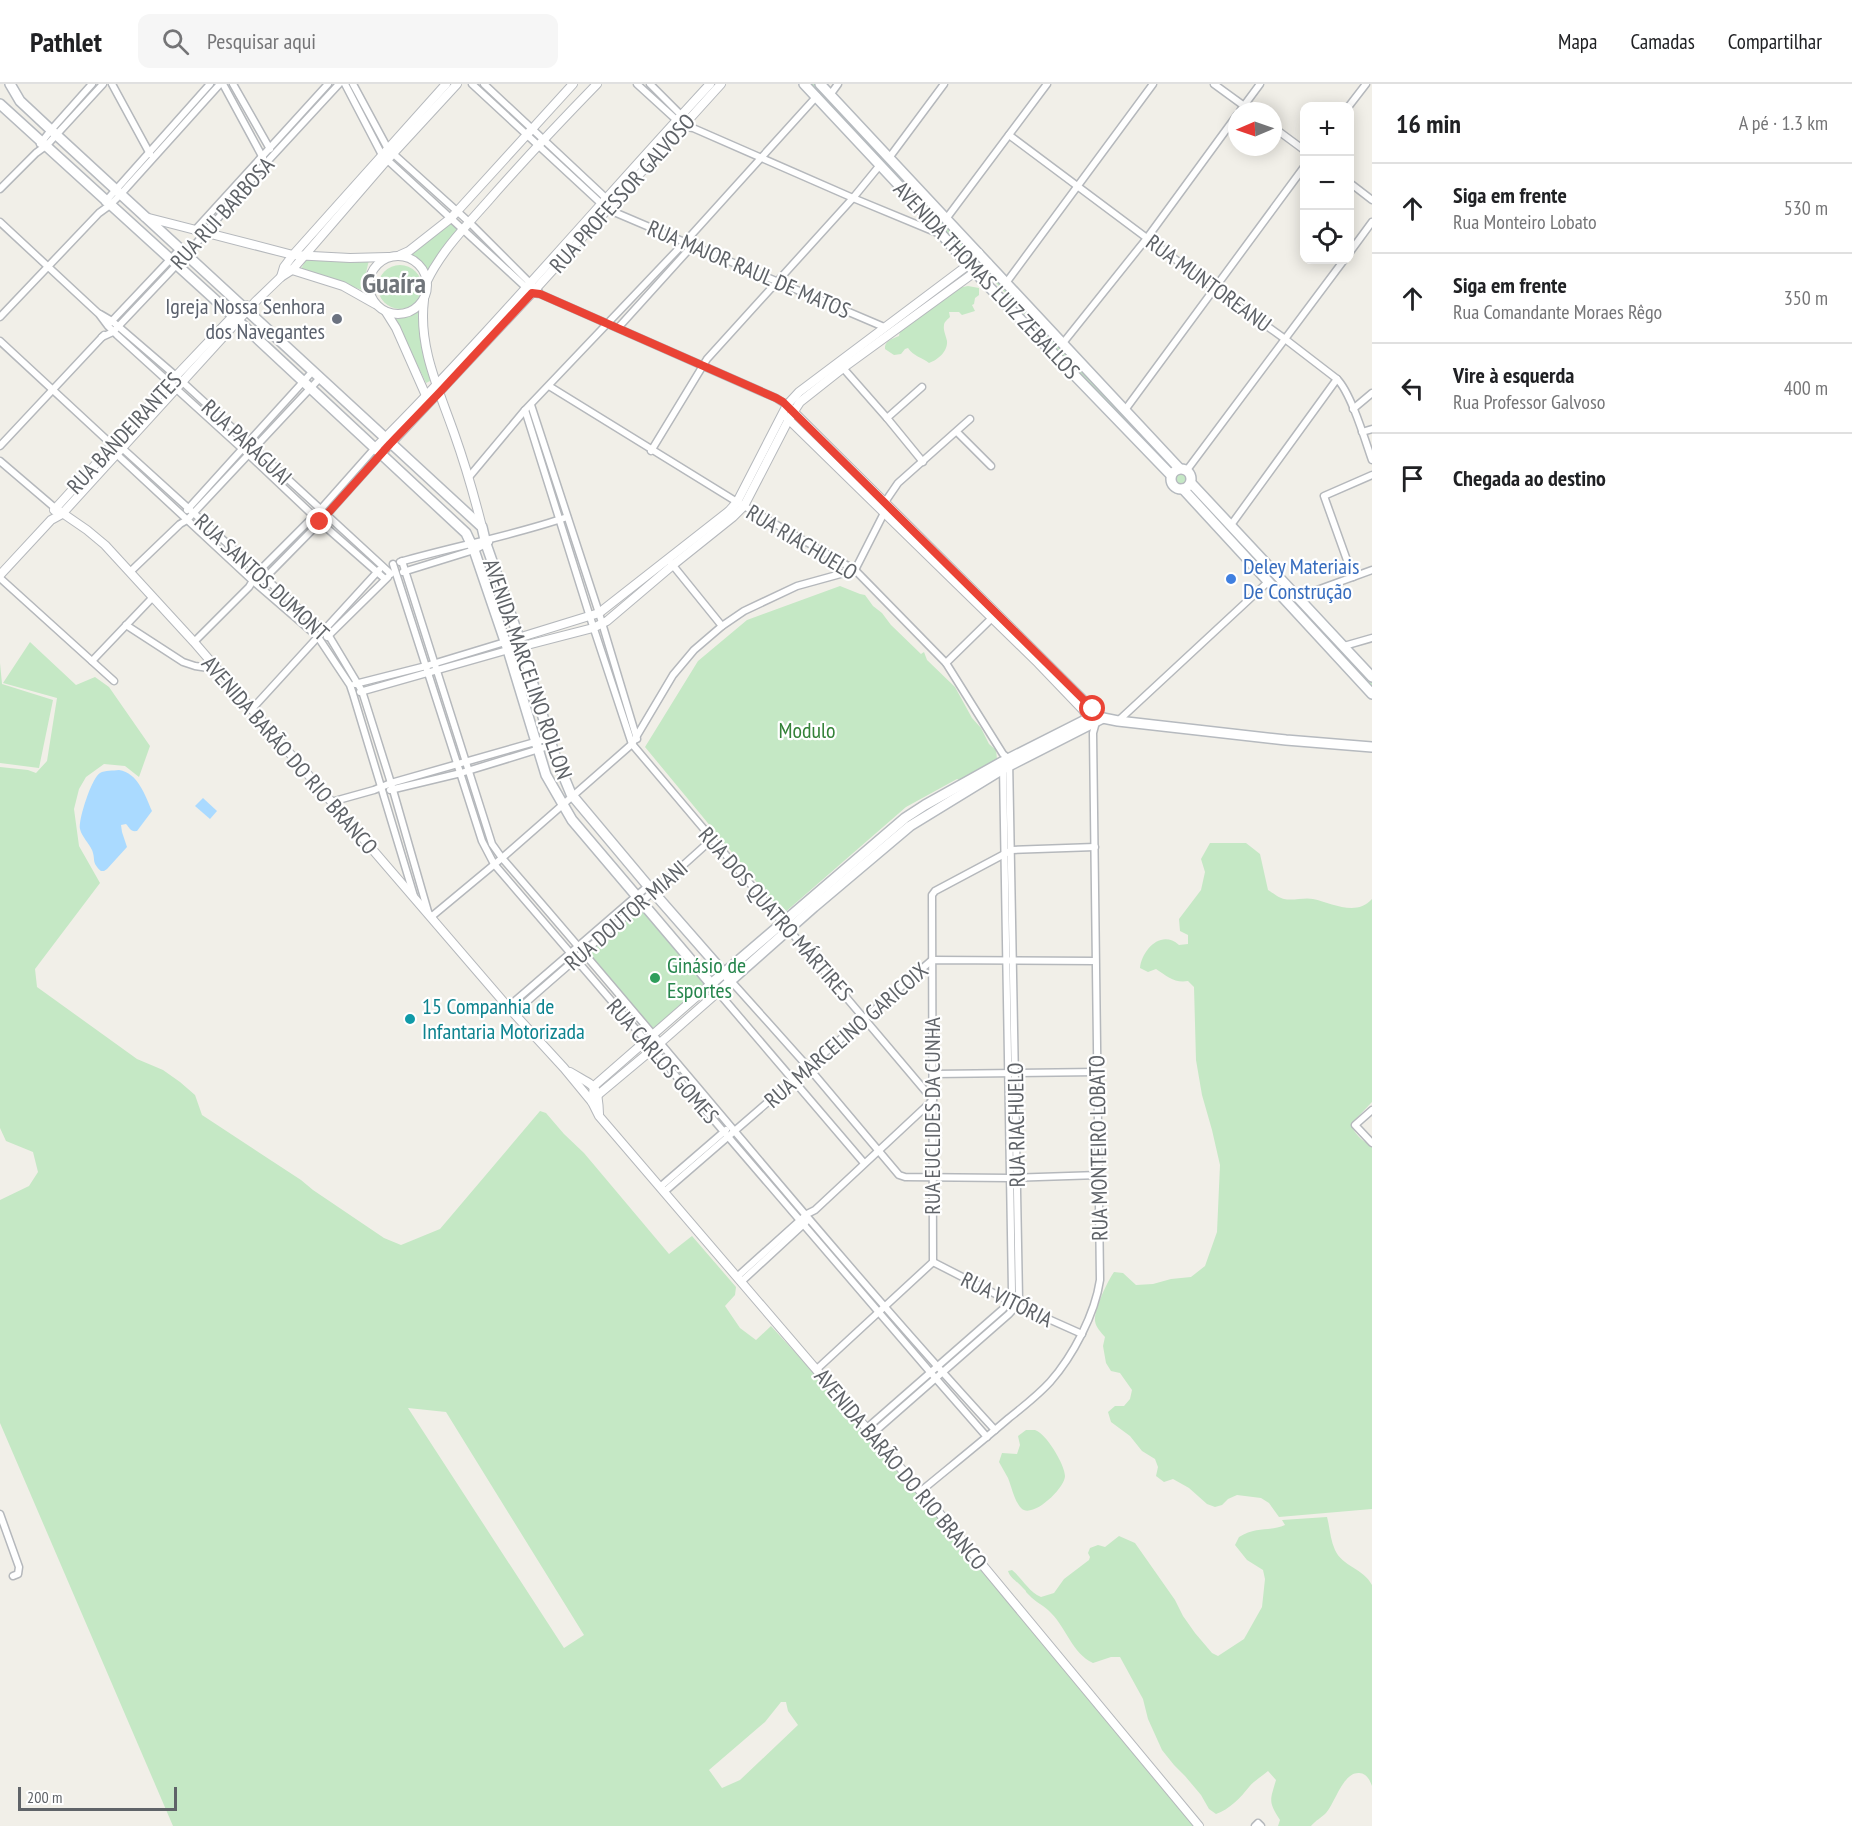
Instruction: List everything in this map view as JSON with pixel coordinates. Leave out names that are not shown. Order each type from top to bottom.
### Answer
[{"type":"main road","points":[[10,84],[20,101],[53,132],[482,527]]},
{"type":"main road","name":"AVENIDA THOMAS LUIZ ZEBALLOS","points":[[804,84],[907,194],[968,265],[1171,475]]},
{"type":"main road","name":"AVENIDA THOMAS LUIZ ZEBALLOS","points":[[825,88],[1137,423],[1183,469]]},
{"type":"main road","points":[[0,104],[236,318],[439,508],[448,496]]},
{"type":"main road","points":[[907,194],[915,186]]},
{"type":"main road","points":[[263,344],[273,334]]},
{"type":"main road","points":[[341,417],[349,406]]},
{"type":"main road","points":[[1129,431],[1137,423]]},
{"type":"main road","points":[[1187,486],[1191,476],[1183,469],[1176,470],[1171,475],[1173,486],[1187,486],[1231,525],[1372,677]]},
{"type":"main road","points":[[1187,486],[1269,581],[1372,694]]},
{"type":"main road","name":"AVENIDA MARCELINO ROLLON","points":[[439,508],[466,533],[473,547],[546,775],[562,805],[572,820],[718,992]]},
{"type":"main road","name":"AVENIDA MARCELINO ROLLON","points":[[482,527],[550,742],[573,796],[731,981]]},
{"type":"main road","points":[[1303,618],[1312,612]]},
{"type":"main road","points":[[718,992],[905,818],[1006,762],[1094,722],[1118,721],[1372,747]]},
{"type":"main road","points":[[601,854],[612,843]]},
{"type":"main road","points":[[711,984],[786,927]]},
{"type":"street","points":[[0,189],[36,153],[92,84]]},
{"type":"street","points":[[53,132],[103,84]]},
{"type":"street","points":[[0,317],[118,192],[149,152],[210,84]]},
{"type":"street","points":[[118,192],[153,160],[222,84],[266,164]]},
{"type":"street","points":[[233,84],[273,155]]},
{"type":"street","name":"RUA RUI BARBOSA","points":[[0,446],[54,390],[141,291],[206,231],[236,198],[266,164],[328,84]]},
{"type":"street","name":"RUA RUI BARBOSA","points":[[196,229],[269,148],[339,84]]},
{"type":"street","points":[[345,84],[388,154],[451,218],[466,226],[533,289],[776,398],[884,513],[956,578]]},
{"type":"street","points":[[353,84],[365,114]]},
{"type":"street","name":"RUA BANDEIRANTES","points":[[429,109],[446,84]]},
{"type":"street","name":"RUA BANDEIRANTES","points":[[288,268],[293,255],[327,223],[429,109],[457,84]]},
{"type":"street","name":"RUA MAJOR RAUL DE MATOS","points":[[472,84],[494,105],[529,132]]},
{"type":"street","name":"RUA MAJOR RAUL DE MATOS","points":[[484,84],[540,143],[608,205],[685,242],[884,327]]},
{"type":"street","points":[[144,216],[293,255],[350,258],[400,255],[409,251],[458,212],[573,84]]},
{"type":"street","points":[[386,312],[397,315],[417,308],[424,300],[428,281],[442,256],[466,226],[540,143],[597,84]]},
{"type":"street","points":[[637,84],[684,122],[853,198],[944,235]]},
{"type":"street","points":[[650,84],[684,122]]},
{"type":"street","name":"RUA PROFESSOR GALVOSO","points":[[684,122],[710,84]]},
{"type":"street","name":"RUA PROFESSOR GALVOSO","points":[[428,400],[437,384],[533,289],[564,250],[608,205],[646,160],[721,84]]},
{"type":"street","points":[[825,88],[838,84]]},
{"type":"street","points":[[889,158],[944,84]]},
{"type":"street","points":[[946,219],[1047,84]]},
{"type":"street","points":[[1006,283],[1153,84]]},
{"type":"street","points":[[1214,84],[1235,102]]},
{"type":"street","points":[[1246,102],[1260,84]]},
{"type":"street","points":[[1352,102],[1366,84]]},
{"type":"street","points":[[111,85],[153,160]]},
{"type":"street","points":[[469,477],[525,410],[609,324],[817,96]]},
{"type":"street","points":[[494,105],[500,99]]},
{"type":"street","points":[[1064,344],[1147,238],[1228,127]]},
{"type":"street","points":[[167,131],[173,137]]},
{"type":"street","points":[[1282,133],[1300,146]]},
{"type":"street","name":"RUA MUNTOREANU","points":[[1009,135],[1337,379],[1353,410],[1372,460]]},
{"type":"street","points":[[388,154],[458,212],[466,226]]},
{"type":"street","points":[[651,451],[702,365],[880,165]]},
{"type":"street","points":[[1125,410],[1300,174]]},
{"type":"street","points":[[1354,186],[1372,200]]},
{"type":"street","points":[[230,192],[236,198]]},
{"type":"street","name":"RUA PARAGUAI","points":[[0,222],[99,314],[140,356],[320,522],[384,567],[391,576]]},
{"type":"street","points":[[1354,247],[1372,222]]},
{"type":"street","name":"RUA BANDEIRANTES","points":[[51,520],[55,508],[148,414],[236,318],[288,268],[304,256],[327,223]]},
{"type":"street","points":[[618,328],[693,245]]},
{"type":"street","points":[[350,685],[506,646],[599,614],[733,517],[799,392],[968,265],[972,256],[979,253]]},
{"type":"street","points":[[400,255],[413,259],[423,268],[428,281]]},
{"type":"street","points":[[376,304],[370,295],[369,283],[378,263],[388,257]]},
{"type":"street","name":"RUA RUI BARBOSA","points":[[119,326],[173,262]]},
{"type":"street","points":[[788,413],[811,391],[975,272],[983,270],[988,263]]},
{"type":"street","points":[[1183,469],[1341,264]]},
{"type":"street","points":[[288,268],[343,286],[386,312],[396,328],[428,400]]},
{"type":"street","points":[[141,291],[146,296]]},
{"type":"street","points":[[638,292],[645,298]]},
{"type":"street","name":"AVENIDA MARCELINO ROLLON","points":[[424,300],[422,313],[427,358],[469,477],[482,527]]},
{"type":"street","name":"RUA PARAGUAI","points":[[111,326],[119,326],[179,379],[322,512],[378,571],[391,576]]},
{"type":"street","name":"RUA SANTOS DUMONT","points":[[0,341],[115,447],[253,584],[318,641],[350,685],[415,898]]},
{"type":"street","name":"RUA PROFESSOR GALVOSO","points":[[253,584],[258,572],[314,516],[322,512],[428,400],[440,392],[475,348]]},
{"type":"street","points":[[140,356],[146,350]]},
{"type":"street","points":[[843,368],[922,462]]},
{"type":"street","points":[[130,572],[180,524],[316,375]]},
{"type":"street","points":[[1231,525],[1337,379]]},
{"type":"street","name":"RUA RIACHUELO","points":[[549,386],[651,451],[855,570],[946,663],[1006,762],[1012,850],[1019,1299],[1017,1305]]},
{"type":"street","points":[[887,418],[922,387]]},
{"type":"street","points":[[1353,410],[1372,393]]},
{"type":"street","name":"RUA DOS QUATRO MÁRTIRES","points":[[531,405],[599,614],[641,754]]},
{"type":"street","name":"RUA DOS QUATRO MÁRTIRES","points":[[525,410],[632,744],[933,1100]]},
{"type":"street","points":[[210,420],[216,413]]},
{"type":"street","points":[[788,413],[885,502],[994,616],[1093,709],[1094,722]]},
{"type":"street","points":[[885,502],[898,483],[970,419]]},
{"type":"street","points":[[1362,432],[1372,429]]},
{"type":"street","points":[[957,432],[991,466]]},
{"type":"street","name":"RUA BANDEIRANTES","points":[[0,577],[51,520],[62,514],[115,447]]},
{"type":"street","name":"RUA SANTOS DUMONT","points":[[115,447],[191,510],[326,633],[362,692],[430,916]]},
{"type":"street","name":"AVENIDA BARÃO DO RIO BRANCO","points":[[0,460],[62,514],[93,535],[194,642],[508,1007],[564,1068],[592,1102],[599,1116],[921,1491],[1199,1826]]},
{"type":"street","points":[[1353,577],[1324,496],[1372,476]]},
{"type":"street","name":"RUA PROFESSOR GALVOSO","points":[[194,642],[253,584],[265,579],[320,522],[322,512]]},
{"type":"street","points":[[430,916],[502,858],[632,744],[673,675],[694,650],[744,611],[797,586],[855,570],[884,513]]},
{"type":"street","points":[[252,709],[326,633],[391,576],[436,562],[488,541],[567,517]]},
{"type":"street","points":[[326,633],[378,571],[384,567],[434,553],[473,547]]},
{"type":"street","points":[[434,553],[436,562]]},
{"type":"street","name":"RUA CARLOS GOMES","points":[[402,561],[492,844],[808,1216],[995,1430]]},
{"type":"street","points":[[520,642],[602,624],[670,562]]},
{"type":"street","points":[[670,562],[722,626]]},
{"type":"street","name":"RUA CARLOS GOMES","points":[[393,564],[391,576],[426,666],[482,841],[494,864],[987,1437]]},
{"type":"street","points":[[1298,597],[1372,570]]},
{"type":"street","points":[[0,577],[114,681]]},
{"type":"street","points":[[1118,721],[1269,581]]},
{"type":"street","points":[[92,661],[153,597]]},
{"type":"street","points":[[946,663],[994,616]]},
{"type":"street","points":[[126,625],[183,662],[216,669]]},
{"type":"street","points":[[1344,646],[1372,638]]},
{"type":"street","points":[[353,694],[465,663],[506,646]]},
{"type":"street","points":[[463,655],[465,663]]},
{"type":"street","points":[[608,671],[615,668]]},
{"type":"street","name":"RUA MONTEIRO LOBATO","points":[[921,1491],[1043,1389],[1082,1334],[1098,1296],[1100,1280],[1094,722]]},
{"type":"street","points":[[392,786],[461,773],[550,742]]},
{"type":"street","points":[[331,802],[392,786],[457,763],[537,746]]},
{"type":"street","name":"RUA RIACHUELO","points":[[1006,762],[1003,855],[1012,1291],[1009,1301]]},
{"type":"street","name":"RUA DOUTOR MIANI","points":[[514,1013],[573,956],[711,840]]},
{"type":"street","points":[[1003,855],[1012,850],[1095,847]]},
{"type":"street","name":"RUA EUCLIDES DA CUNHA","points":[[933,1262],[932,895],[935,891],[1003,855]]},
{"type":"street","name":"RUA DOUTOR MIANI","points":[[508,1007],[573,956]]},
{"type":"street","name":"RUA MARCELINO GARICOIX","points":[[662,1189],[932,960],[1095,962]]},
{"type":"street","name":"AVENIDA MARCELINO ROLLON","points":[[731,981],[899,1174],[905,1177],[932,1178],[1099,1175]]},
{"type":"street","points":[[592,1102],[594,1086],[711,984]]},
{"type":"street","points":[[592,1102],[718,992]]},
{"type":"street","name":"AVENIDA MARCELINO ROLLON","points":[[718,992],[864,1163]]},
{"type":"street","name":"AVENIDA BARÃO DO RIO BRANCO","points":[[564,1068],[594,1086],[599,1094]]},
{"type":"street","points":[[933,1074],[1098,1072]]},
{"type":"street","points":[[599,1094],[599,1116]]},
{"type":"street","points":[[740,1278],[933,1100]]},
{"type":"street","points":[[1372,1110],[1355,1125],[1372,1143]]},
{"type":"street","points":[[817,1369],[933,1262]]},
{"type":"street","name":"RUA VITÓRIA","points":[[933,1262],[1017,1305],[1082,1334]]},
{"type":"street","points":[[934,1376],[938,1367],[1009,1301]]},
{"type":"street","points":[[870,1431],[934,1376],[943,1373],[1017,1305]]},
{"type":"street","points":[[0,1514],[19,1568],[18,1574],[13,1576]]},
{"type":"green space","points":[[809,84],[817,84],[911,185],[909,188],[892,172]]},
{"type":"green space","points":[[916,190],[970,250],[967,253],[912,194]]},
{"type":"green space","points":[[450,222],[458,229],[428,271],[410,255]]},
{"type":"green space","points":[[308,256],[369,260],[362,290],[301,269]]},
{"type":"green space","points":[[400,265],[415,272],[422,287],[415,302],[400,309],[385,302],[378,287],[385,272]]},
{"type":"green space","points":[[989,269],[1132,424],[1130,425],[1113,410],[986,272]]},
{"type":"green space","points":[[968,286],[979,288],[979,295],[972,305],[975,311],[962,315],[959,312],[949,312],[950,317],[944,327],[947,345],[936,360],[929,363],[908,348],[901,354],[894,355],[885,349],[887,342],[899,336],[900,331],[958,288]]},
{"type":"green space","points":[[420,308],[421,342],[434,379],[426,383],[394,316],[407,314]]},
{"type":"green space","points":[[1178,471],[1184,471],[1189,479],[1187,485],[1178,487],[1173,482],[1173,476]]},
{"type":"green space","points":[[1192,488],[1307,612],[1305,613],[1291,598],[1288,598],[1189,491]]},
{"type":"green space","name":"Modulo","points":[[840,586],[865,595],[921,654],[924,652],[927,660],[955,687],[972,718],[981,728],[989,744],[996,750],[997,759],[966,779],[962,781],[957,779],[906,807],[783,914],[645,747],[698,661],[747,620]]},
{"type":"green space","points":[[1312,616],[1372,681],[1372,689],[1307,619]]},
{"type":"green space","points":[[30,642],[76,685],[95,677],[109,687],[150,746],[139,777],[125,766],[104,764],[86,777],[79,789],[74,809],[79,846],[100,883],[35,969],[37,987],[137,1059],[163,1070],[180,1082],[195,1095],[202,1115],[384,1238],[401,1245],[440,1229],[540,1111],[546,1113],[584,1153],[669,1254],[692,1236],[736,1287],[735,1295],[725,1306],[740,1328],[756,1340],[771,1326],[865,1429],[1197,1826],[173,1826],[0,1423],[0,1200],[29,1186],[38,1172],[33,1152],[6,1141],[0,1128],[0,767],[36,773],[47,761],[57,698],[3,683]],"holes":[[[408,1408],[446,1412],[584,1635],[564,1648]],[[781,1702],[786,1702],[788,1711],[798,1725],[740,1780],[722,1788],[709,1770],[765,1722]]]},
{"type":"green space","points":[[0,663],[2,684],[53,700],[39,768],[0,763]]},
{"type":"green space","points":[[1210,843],[1246,843],[1260,854],[1268,890],[1282,898],[1310,899],[1351,908],[1366,904],[1372,899],[1372,1102],[1351,1124],[1359,1137],[1372,1145],[1372,1509],[1279,1517],[1269,1503],[1261,1498],[1237,1495],[1215,1507],[1207,1504],[1189,1488],[1173,1479],[1164,1482],[1156,1476],[1158,1467],[1155,1459],[1142,1451],[1130,1436],[1111,1422],[1108,1412],[1115,1406],[1124,1406],[1130,1399],[1132,1390],[1120,1373],[1111,1371],[1106,1363],[1103,1346],[1105,1337],[1095,1321],[1099,1303],[1114,1272],[1123,1273],[1136,1285],[1191,1277],[1205,1266],[1217,1232],[1220,1165],[1202,1095],[1196,1060],[1194,987],[1188,981],[1175,980],[1156,969],[1148,972],[1140,968],[1148,949],[1159,940],[1166,939],[1179,945],[1188,944],[1188,935],[1180,931],[1179,919],[1201,890],[1205,872],[1201,859]]},
{"type":"green space","points":[[644,906],[707,984],[654,1031],[587,955]]},
{"type":"green space","points":[[1026,1430],[1035,1430],[1044,1437],[1058,1457],[1065,1476],[1054,1495],[1033,1510],[1026,1511],[1017,1501],[999,1462],[1002,1453],[1017,1454],[1020,1445],[1018,1436]]},
{"type":"green space","points":[[1327,1517],[1332,1542],[1338,1555],[1364,1575],[1372,1585],[1372,1786],[1364,1774],[1353,1774],[1348,1777],[1326,1813],[1311,1826],[1278,1826],[1280,1820],[1271,1801],[1276,1780],[1268,1771],[1226,1810],[1216,1814],[1209,1809],[1201,1795],[1162,1750],[1148,1719],[1143,1699],[1120,1657],[1111,1657],[1093,1663],[1086,1659],[1051,1613],[1031,1597],[1008,1571],[1012,1570],[1041,1597],[1054,1593],[1064,1579],[1089,1560],[1090,1548],[1098,1545],[1105,1547],[1119,1536],[1135,1543],[1195,1633],[1212,1653],[1218,1656],[1244,1639],[1262,1607],[1265,1579],[1263,1570],[1247,1560],[1235,1545],[1239,1537],[1252,1531],[1285,1525],[1282,1520]]},
{"type":"water","points":[[104,771],[126,772],[136,780],[152,811],[137,831],[131,830],[126,824],[121,825],[127,847],[107,869],[101,871],[81,832],[81,817],[86,799],[97,776]]},
{"type":"water","points":[[203,798],[217,811],[210,819],[195,806]]},
{"type":"place","name":"Igreja Nossa Senhora dos Navegantes","points":[[337,319]]},
{"type":"place","name":"Deley Materiais De Construção","points":[[1231,579]]},
{"type":"place","name":"Ginásio de Esportes","points":[[655,978]]},
{"type":"place","name":"15 Companhia de Infantaria Motorizada","points":[[410,1019]]},
{"type":"district","name":"Guaíra","points":[[394,282]]},
{"type":"route","points":[[320,522],[532,293],[540,294],[783,402],[1093,709]]}]
